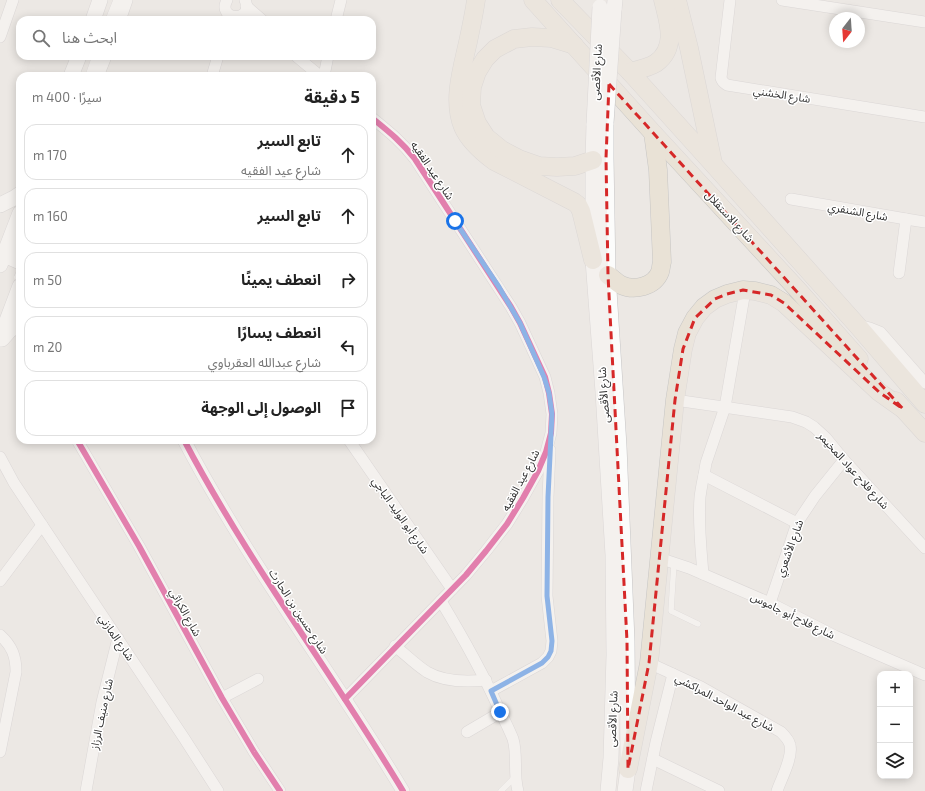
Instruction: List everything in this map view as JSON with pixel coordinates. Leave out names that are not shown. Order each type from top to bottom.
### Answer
[{"type":"highway","points":[[476,0],[459,87],[459,113],[464,128],[472,141],[483,153],[494,161],[578,205],[581,211],[593,260]]},
{"type":"highway","name":"شارع الاستقلال","points":[[533,0],[797,289],[925,433]]},
{"type":"highway","name":"شارع الاستقلال","points":[[560,0],[630,72],[857,325],[925,404]]},
{"type":"highway","points":[[630,72],[655,64],[668,49],[670,41],[669,22],[663,0]]},
{"type":"highway","points":[[677,0],[689,48],[713,164]]},
{"type":"highway","points":[[574,45],[551,38],[532,37],[514,39],[495,49],[485,59],[477,72],[472,87],[471,105],[477,123],[486,137],[502,150],[519,159],[539,166],[557,167],[575,166],[592,160]]},
{"type":"highway","points":[[608,275],[620,284],[637,288],[647,285],[656,279],[660,272],[662,262],[658,170],[653,133]]},
{"type":"highway","points":[[628,769],[667,560],[675,400],[683,349],[687,333],[695,318],[704,307],[715,299],[728,294],[755,291],[771,295],[784,303],[879,392],[903,409]]},
{"type":"main road","points":[[94,16],[100,0]]},
{"type":"main road","points":[[119,16],[125,0]]},
{"type":"main road","name":"شارع الأقصى","points":[[607,4],[600,124],[592,160],[593,260],[613,555],[614,663],[611,758],[608,791]]},
{"type":"main road","points":[[73,72],[78,60]]},
{"type":"main road","points":[[98,72],[102,60]]},
{"type":"main road","name":"شارع الأقصى","points":[[600,124],[606,158],[608,275],[619,446],[627,641],[628,769],[625,791]]},
{"type":"main road","points":[[0,205],[16,197]]},
{"type":"main road","points":[[5,252],[16,223]]},
{"type":"main road","points":[[0,340],[16,291]]},
{"type":"main road","points":[[0,340],[16,326]]},
{"type":"street","points":[[0,37],[3,17],[13,0]]},
{"type":"street","points":[[337,16],[341,0]]},
{"type":"street","name":"شارع الخشني","points":[[730,0],[721,78],[724,83],[728,85],[925,117]]},
{"type":"street","points":[[782,0],[925,22]]},
{"type":"street","points":[[225,1],[225,10],[233,16]]},
{"type":"street","points":[[239,16],[245,12],[246,3]]},
{"type":"street","points":[[246,3],[258,16]]},
{"type":"street","points":[[213,72],[218,60]]},
{"type":"street","points":[[301,60],[315,72]]},
{"type":"street","points":[[325,72],[327,60]]},
{"type":"street","name":"شارع عيد الفقيه","points":[[345,699],[395,646],[466,575],[507,524],[538,471],[546,452],[551,433],[552,414],[549,393],[544,377],[511,306],[407,148],[397,137],[376,121]]},
{"type":"street","name":"شارع الشنفري","points":[[791,199],[925,222]]},
{"type":"street","points":[[899,273],[906,219]]},
{"type":"street","points":[[5,252],[16,260]]},
{"type":"street","points":[[703,574],[700,536],[700,497],[706,463],[725,407],[745,291]]},
{"type":"street","points":[[857,325],[880,332],[925,383]]},
{"type":"street","name":"شارع فلاح عواد المخيمر","points":[[675,400],[792,417],[806,422],[826,438],[844,460],[925,548]]},
{"type":"street","points":[[491,691],[542,663],[551,651],[552,641],[547,596],[547,578],[548,497],[551,433]]},
{"type":"street","name":"شارع الكراثي","points":[[79,444],[139,546],[222,698],[254,752],[280,791]]},
{"type":"street","name":"شارع حسين بن الحارث","points":[[186,444],[250,554],[378,750],[403,791]]},
{"type":"street","name":"شارع أبو الوليد الباجي","points":[[352,444],[452,589]]},
{"type":"street","name":"شارع المازني","points":[[0,458],[14,483],[42,526],[118,638],[218,791]]},
{"type":"street","name":"شارع الأشعري","points":[[770,603],[797,522],[815,496],[844,460]]},
{"type":"street","name":"شارع المازني","points":[[0,471],[14,483]]},
{"type":"street","points":[[704,475],[797,522]]},
{"type":"street","points":[[0,581],[42,526]]},
{"type":"street","name":"شارع فلاح أبو جاموس","points":[[667,560],[770,603],[835,636],[925,675]]},
{"type":"street","points":[[441,601],[486,680],[513,739],[515,750],[515,777],[518,791]]},
{"type":"street","points":[[0,635],[6,640],[13,652],[16,661],[16,672],[0,752]]},
{"type":"street","name":"شارع منيف الرزاز","points":[[86,791],[102,702],[118,638]]},
{"type":"street","points":[[395,646],[427,672],[440,678],[472,682],[486,680]]},
{"type":"street","name":"شارع عبد الواحد المراكشي","points":[[649,662],[701,687],[781,732],[786,737],[790,745],[789,759],[777,791]]},
{"type":"street","points":[[646,791],[673,674]]},
{"type":"street","points":[[222,698],[258,679]]},
{"type":"street","points":[[467,732],[500,712]]},
{"type":"street","points":[[653,759],[719,791]]},
{"type":"lane","points":[[110,16],[116,0]]},
{"type":"lane","points":[[115,16],[121,0]]},
{"type":"lane","points":[[89,72],[94,60]]},
{"type":"lane","points":[[94,72],[99,60]]},
{"type":"lane","points":[[6,306],[16,288]]},
{"type":"lane","points":[[0,334],[16,290]]},
{"type":"lane","points":[[667,560],[671,611],[698,624]]},
{"type":"lane","points":[[501,791],[515,777]]},
{"type":"highlighted area","points":[[609,84],[903,409],[879,392],[784,303],[771,295],[743,290],[727,294],[715,299],[695,318],[683,349],[675,400],[649,663],[628,769],[627,641],[608,275],[606,158]]},
{"type":"cycle path","points":[[345,699],[466,575],[507,524],[538,471],[546,452],[551,433],[552,414],[545,377],[520,323],[415,159],[400,142],[376,121]]},
{"type":"cycle path","points":[[79,444],[139,546],[222,698],[254,752],[280,791]]},
{"type":"cycle path","points":[[186,444],[235,530],[403,791]]},
{"type":"route","points":[[455,221],[499,287],[520,323],[544,377],[549,393],[552,414],[548,497],[547,578],[547,596],[552,641],[551,651],[542,663],[491,691],[500,712]]}]
